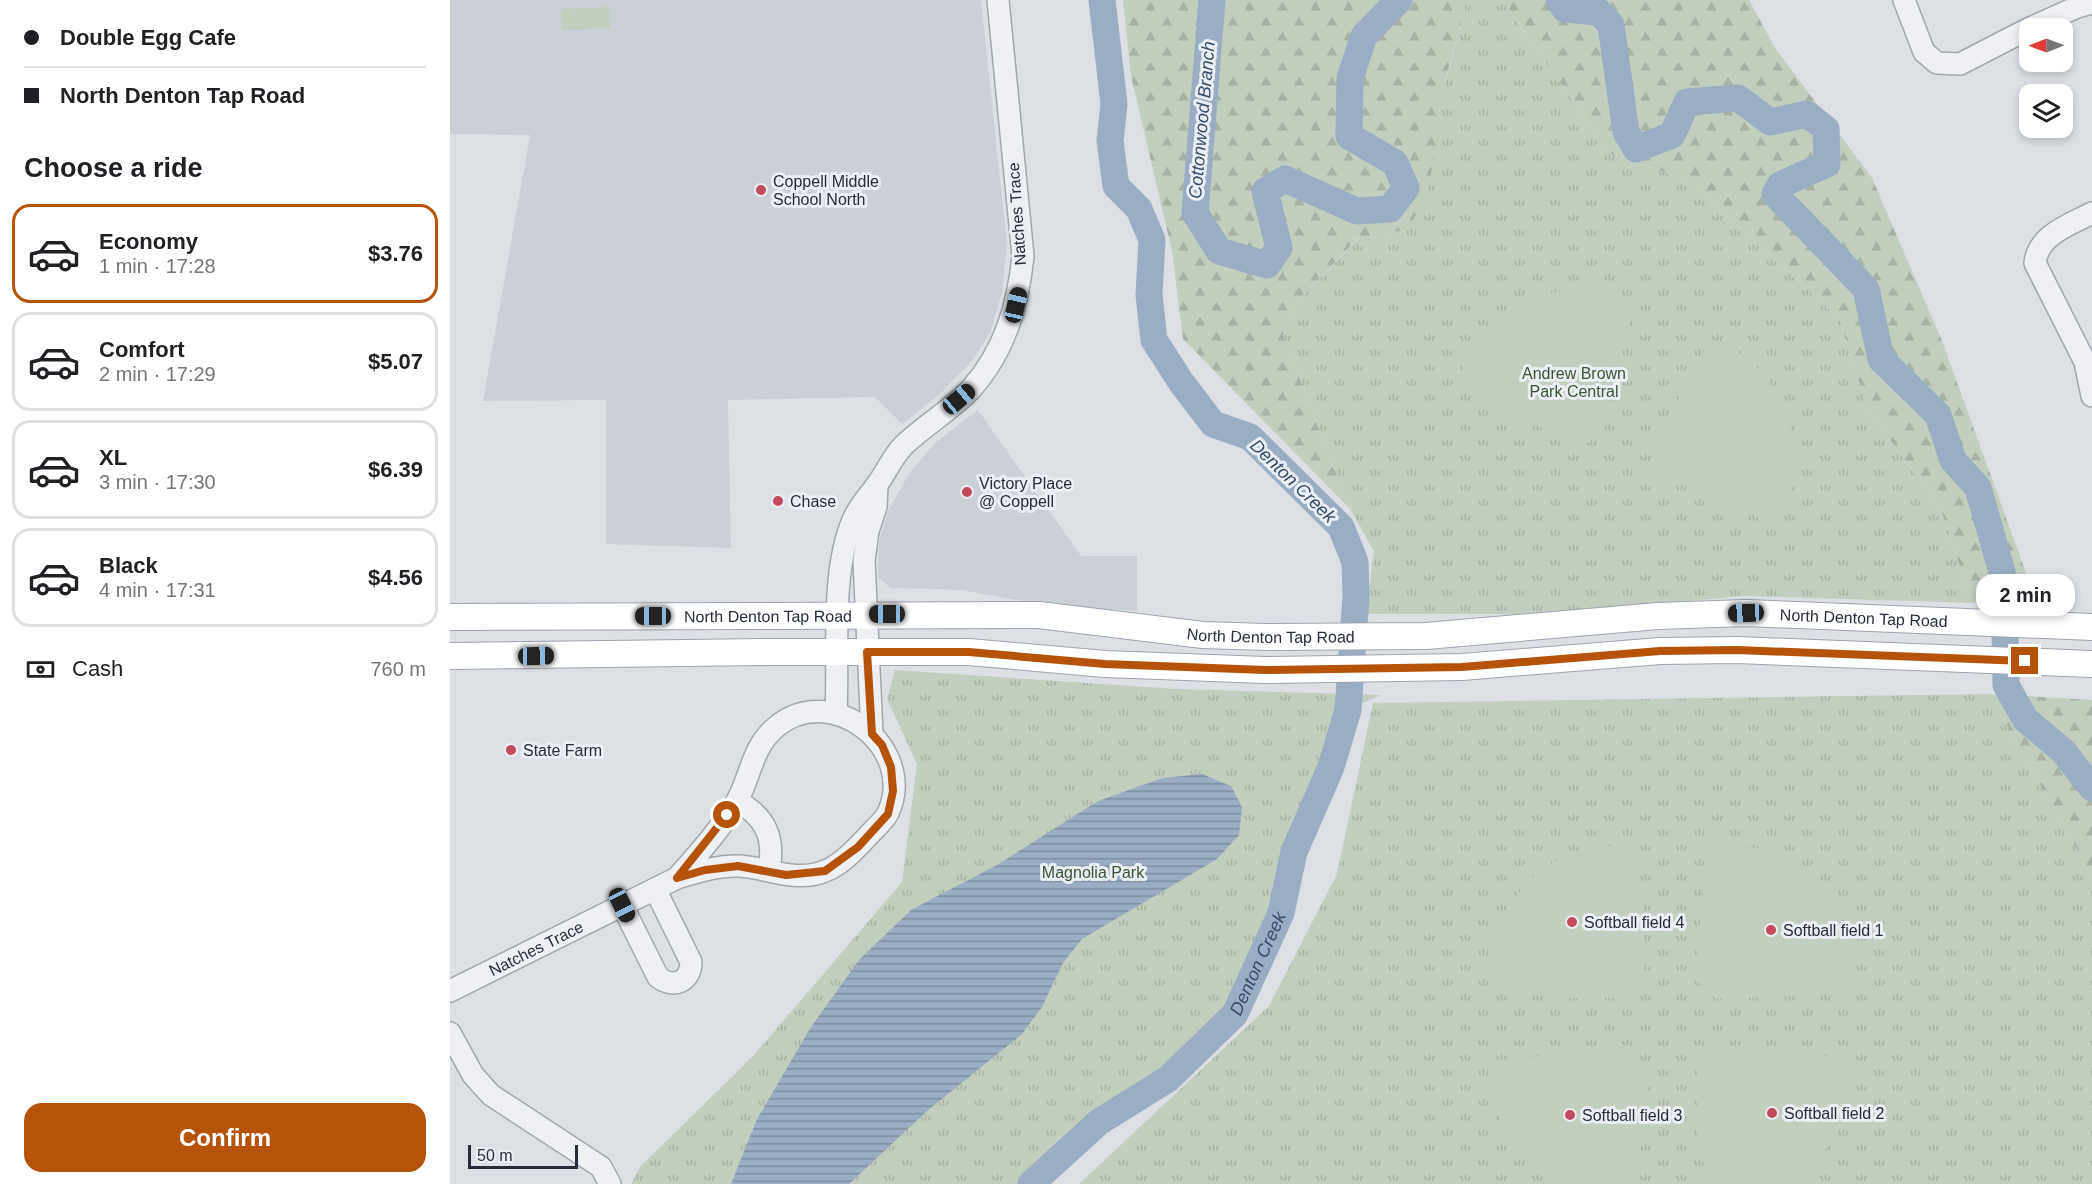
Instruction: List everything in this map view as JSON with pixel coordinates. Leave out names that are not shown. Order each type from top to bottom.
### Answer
[{"type":"main road","name":"North Denton Tap Road","points":[[450,617],[1039,615],[1203,635],[1266,637],[1425,636],[1658,616],[1746,613],[2092,627]]},
{"type":"main road","points":[[450,642],[473,642],[491,638],[493,616]]},
{"type":"main road","points":[[513,656],[526,635],[599,632],[614,629],[631,616]]},
{"type":"main road","points":[[1658,616],[1660,651]]},
{"type":"main road","name":"North Denton Tap Road","points":[[450,656],[969,652],[1105,664],[1265,670],[1426,668],[1660,651],[1737,650],[2092,664]]},
{"type":"street","name":"Natches Trace","points":[[836,714],[842,554],[861,502],[877,485],[904,445],[970,390],[1000,346],[1012,318],[1019,291],[1023,256],[998,0]]},
{"type":"street","points":[[1904,0],[1924,52],[1937,63],[1952,64],[1960,64],[2028,29],[2077,7],[2092,3]]},
{"type":"street","points":[[2092,213],[2042,241],[2035,262],[2085,362],[2092,396]]},
{"type":"street","name":"Natches Trace","points":[[872,734],[864,560],[868,531],[876,507],[877,485]]},
{"type":"street","name":"Natches Trace","points":[[450,992],[677,878],[705,870],[738,866],[786,875],[825,871],[858,847],[888,814],[893,791],[891,767],[882,745],[856,722],[836,714],[822,712],[799,715],[777,726],[761,743],[737,801],[707,844],[677,878]]},
{"type":"street","points":[[737,801],[752,809],[763,821],[770,837],[772,854],[769,870]]},
{"type":"street","points":[[622,905],[658,977],[668,984],[680,982],[689,974],[691,962],[655,889]]},
{"type":"street","points":[[450,1033],[473,1075],[491,1095],[601,1167],[610,1184]]},
{"type":"shaded area","name":"Coppell Middle School North","points":[[450,0],[981,0],[1007,246],[1002,292],[991,331],[971,362],[939,395],[902,424],[875,397],[728,400],[731,548],[606,544],[606,400],[483,401],[530,135],[450,134]]},
{"type":"shaded area","name":"Victory Place @ Coppell","points":[[978,410],[1081,556],[1137,556],[1137,611],[1044,605],[962,590],[891,588],[878,578],[879,543],[888,511],[910,472],[936,442]]},
{"type":"green space","points":[[1123,0],[1465,0],[1465,9],[1446,78],[1427,199],[1406,230],[1358,238],[1299,300],[1283,335],[1350,509],[1183,339],[1172,251],[1131,76]]},
{"type":"green space","name":"Andrew Brown Park Central","points":[[1465,0],[1502,0],[1610,154],[1687,180],[1839,318],[1868,410],[1940,507],[1972,603],[1745,596],[1541,614],[1366,614],[1374,551],[1350,509],[1283,335],[1299,300],[1359,238],[1406,230],[1465,9]]},
{"type":"green space","points":[[1502,0],[1749,0],[1775,48],[1872,178],[1942,341],[2033,592],[1972,603],[1940,507],[1868,410],[1839,318],[1687,180],[1610,154]]},
{"type":"green space","points":[[610,7],[610,28],[562,30],[561,9]]},
{"type":"green space","points":[[1578,288],[1602,291],[1636,302],[1596,432],[1588,443],[1582,444],[1530,423],[1456,382],[1478,343],[1503,316],[1535,299]]},
{"type":"green space","points":[[1710,340],[1748,359],[1776,393],[1786,413],[1795,456],[1794,477],[1780,526],[1656,474],[1650,464],[1652,449]]},
{"type":"green space","name":"Magnolia Park","points":[[895,670],[1176,689],[1381,695],[1347,710],[1331,767],[1294,852],[1281,913],[1235,1014],[1168,1079],[1099,1122],[1031,1184],[631,1184],[640,1167],[754,1055],[902,882],[917,764],[887,699]]},
{"type":"green space","points":[[1989,694],[2092,876],[2092,1184],[1079,1184],[1269,1006],[1337,874],[1373,703]]},
{"type":"green space","points":[[1989,694],[2092,700],[2092,876]]},
{"type":"green space","name":"Softball field 4","points":[[1631,844],[1643,904],[1644,981],[1628,998],[1558,998],[1489,989],[1492,950],[1500,923],[1516,896],[1527,884],[1552,863],[1581,850]]},
{"type":"green space","name":"Softball field 1","points":[[1729,844],[1775,854],[1809,878],[1823,894],[1844,931],[1850,951],[1853,993],[1716,999],[1698,981],[1700,916],[1709,845]]},
{"type":"green space","name":"Softball field 2","points":[[1737,1045],[1851,1059],[1853,1079],[1851,1098],[1839,1130],[1818,1158],[1791,1184],[1707,1184],[1698,1131],[1697,1066],[1711,1051]]},
{"type":"green space","name":"Softball field 3","points":[[1628,1047],[1644,1063],[1647,1087],[1637,1184],[1556,1184],[1544,1177],[1521,1155],[1495,1111],[1491,1061]]},
{"type":"water","points":[[1202,774],[1231,786],[1242,807],[1239,835],[1217,859],[1082,939],[1063,963],[1042,1007],[1022,1034],[927,1111],[849,1184],[731,1184],[757,1119],[811,1027],[859,960],[911,910],[997,865],[1098,801],[1163,778]]},
{"type":"waterway","name":"Denton Creek","points":[[1031,1184],[1099,1122],[1168,1079],[1235,1014],[1281,913],[1294,852],[1331,767],[1348,710],[1356,596],[1355,562],[1341,527],[1250,437],[1213,424],[1181,382],[1154,340],[1149,295],[1152,240],[1139,209],[1116,186],[1110,141],[1114,104],[1102,0]]},
{"type":"waterway","name":"Cottonwood Branch","points":[[1212,0],[1195,213],[1219,251],[1267,265],[1279,248],[1265,191],[1285,179],[1357,211],[1390,209],[1406,188],[1395,163],[1349,136],[1350,78],[1364,36],[1399,0]]},
{"type":"waterway","name":"Cottonwood Branch","points":[[1559,0],[1565,9],[1599,12],[1611,25],[1626,132],[1636,149],[1672,135],[1687,102],[1738,98],[1770,122],[1807,114],[1826,129],[1827,164],[1780,185],[1775,194],[1866,289],[1881,359],[1938,415],[1953,460],[1978,488],[2004,579],[2006,685],[2025,719],[2064,752],[2092,788]]},
{"type":"place","name":"Coppell Middle School North","points":[[761,190]]},
{"type":"place","name":"Victory Place @ Coppell","points":[[967,492]]},
{"type":"place","name":"Chase","points":[[778,501]]},
{"type":"place","name":"State Farm","points":[[511,750]]},
{"type":"place","name":"Softball field 4","points":[[1572,922]]},
{"type":"place","name":"Softball field 1","points":[[1771,930]]},
{"type":"place","name":"Softball field 2","points":[[1772,1113]]},
{"type":"place","name":"Softball field 3","points":[[1570,1115]]},
{"type":"route","points":[[727,815],[707,844],[677,878],[705,870],[738,866],[786,875],[806,875],[825,871],[858,847],[888,814],[893,791],[891,767],[882,745],[872,734],[867,652],[969,652],[1105,664],[1265,670],[1462,667],[1660,651],[1737,650],[2025,661]]}]
